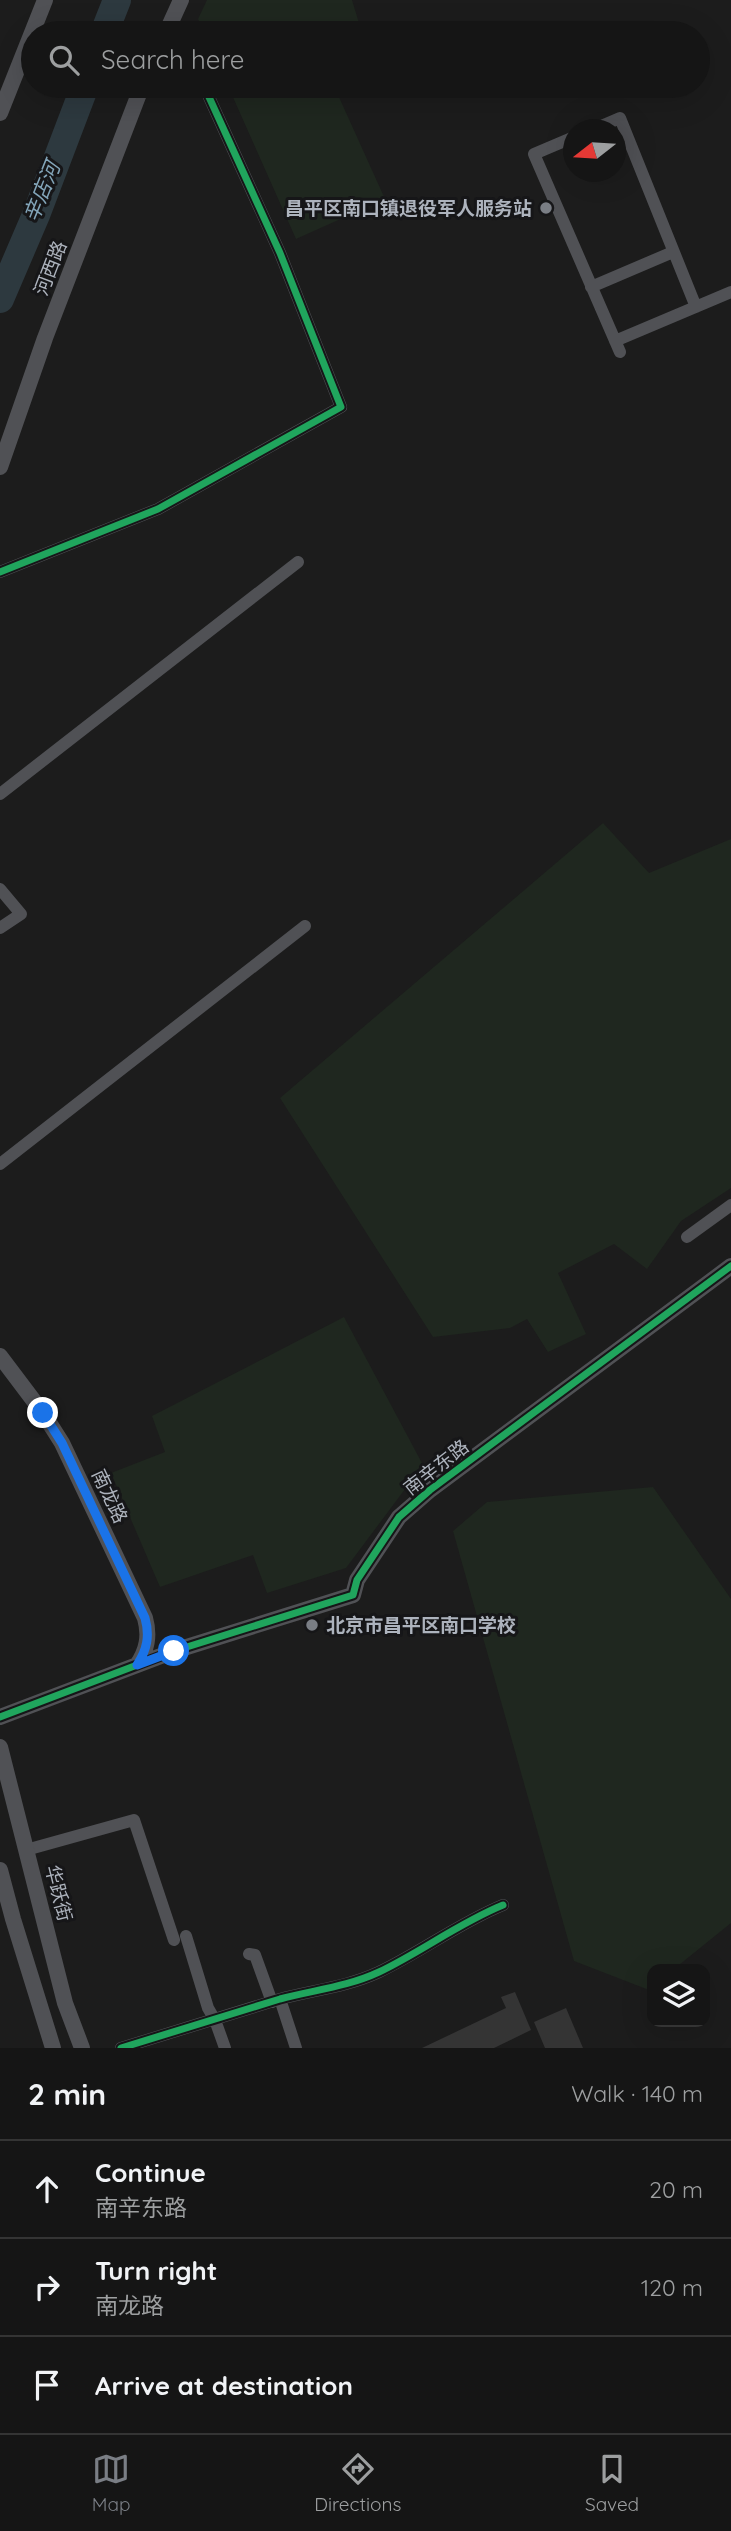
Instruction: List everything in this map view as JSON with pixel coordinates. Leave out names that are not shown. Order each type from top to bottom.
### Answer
[{"type":"street","points":[[37,21],[45,0]]},
{"type":"street","points":[[175,21],[181,0]]},
{"type":"street","points":[[0,113],[21,60]]},
{"type":"street","name":"河西路","points":[[0,467],[45,338],[137,98]]},
{"type":"street","points":[[0,572],[158,509],[341,407],[280,254],[209,98]]},
{"type":"street","points":[[626,133],[695,307]]},
{"type":"street","points":[[563,141],[534,154],[617,346],[731,292]]},
{"type":"street","points":[[591,287],[673,252]]},
{"type":"street","points":[[0,794],[298,562]]},
{"type":"street","points":[[0,889],[20,914],[0,928]]},
{"type":"street","points":[[0,1164],[305,926]]},
{"type":"street","points":[[687,1237],[731,1205]]},
{"type":"street","name":"南辛东路","points":[[0,1717],[137,1665],[353,1595],[357,1580],[399,1517],[441,1482],[731,1266]]},
{"type":"street","name":"南龙路","points":[[0,1356],[62,1443],[145,1618],[148,1629],[146,1647],[137,1665]]},
{"type":"street","name":"华跃街","points":[[0,1747],[65,2003],[82,2048]]},
{"type":"street","points":[[26,1850],[134,1820],[225,2048]]},
{"type":"street","points":[[0,1870],[53,2048]]},
{"type":"street","points":[[121,2048],[304,1993],[326,1991],[378,1972],[481,1914],[503,1905]]},
{"type":"street","points":[[249,1954],[255,1955],[296,2048]]},
{"type":"shaded area","points":[[207,0],[352,0],[358,21],[199,21]]},
{"type":"shaded area","points":[[233,98],[339,98],[385,199],[296,239]]},
{"type":"shaded area","points":[[603,823],[649,873],[731,839],[731,1188],[681,1221],[647,1269],[614,1244],[558,1273],[586,1334],[548,1352],[527,1319],[510,1328],[433,1337],[280,1098]]},
{"type":"shaded area","points":[[344,1317],[423,1465],[346,1568],[267,1593],[253,1555],[160,1587],[111,1473],[165,1452],[152,1416]]},
{"type":"shaded area","points":[[653,1487],[731,1599],[731,1923],[680,1964],[647,1964],[647,1989],[574,1961],[453,1531],[487,1502]]},
{"type":"building","points":[[515,1992],[531,2030],[494,2048],[422,2048],[506,2008],[501,1997]]},
{"type":"building","points":[[566,2008],[583,2048],[545,2048],[534,2022]]},
{"type":"waterway","name":"辛店河","points":[[109,21],[117,0]]},
{"type":"waterway","name":"辛店河","points":[[0,299],[36,215],[80,98]]},
{"type":"cycle path","points":[[0,572],[158,509],[341,407],[280,253],[209,98]]},
{"type":"cycle path","points":[[0,1717],[174,1651],[353,1595],[357,1580],[399,1517],[430,1490],[731,1266]]},
{"type":"cycle path","points":[[121,2048],[280,1999],[367,1977],[503,1905]]},
{"type":"place","name":"昌平区南口镇退役军人服务站","points":[[546,208]]},
{"type":"place","name":"北京市昌平区南口学校","points":[[312,1625]]},
{"type":"route","points":[[43,1413],[62,1443],[145,1618],[148,1629],[146,1647],[137,1665],[174,1651]]}]
